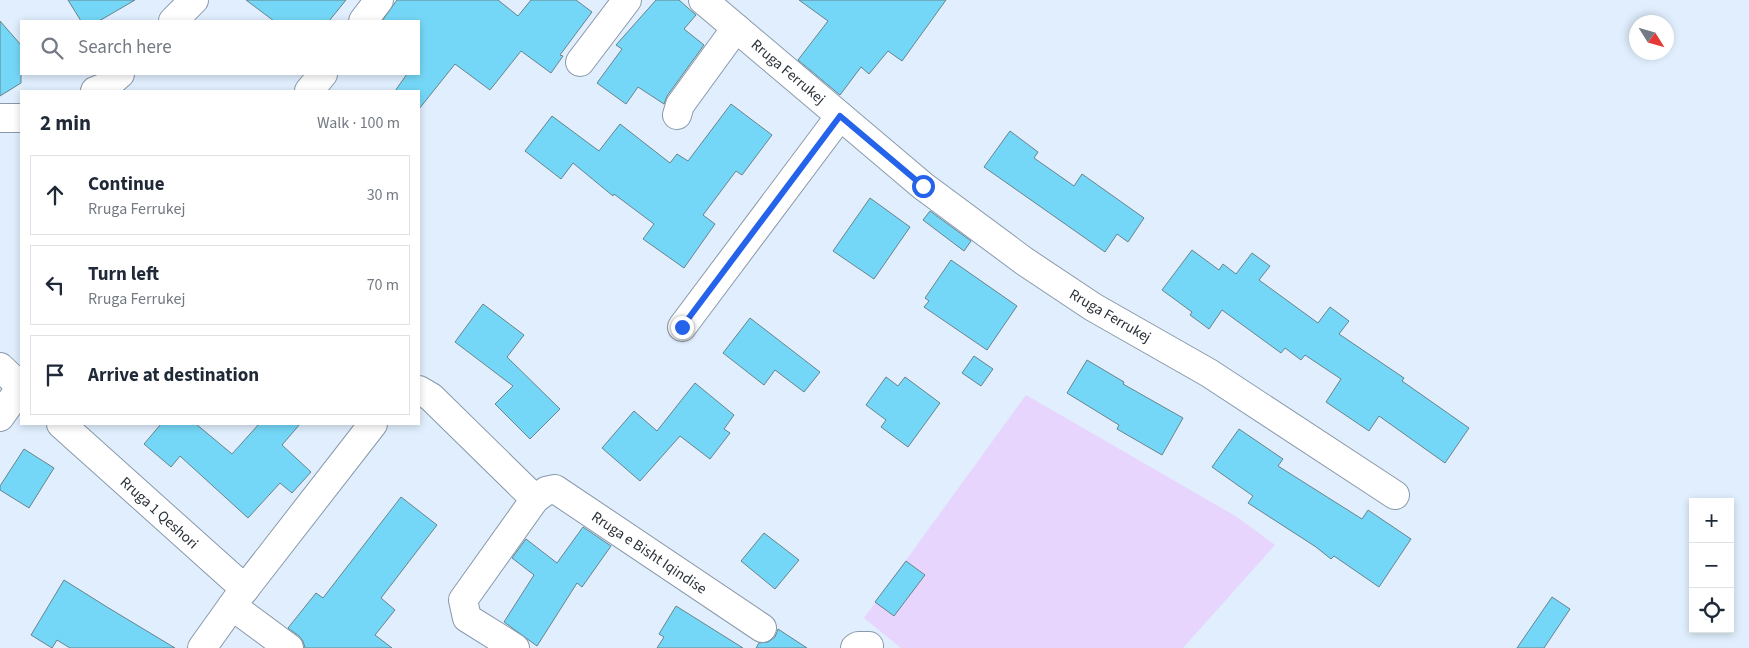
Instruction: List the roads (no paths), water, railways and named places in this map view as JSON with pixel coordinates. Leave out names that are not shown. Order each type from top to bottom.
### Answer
[{"type":"street","points":[[174,20],[194,0]]},
{"type":"street","points":[[364,20],[379,0]]},
{"type":"street","points":[[580,62],[626,0]]},
{"type":"street","name":"Rruga Ferrukej","points":[[703,0],[923,186],[1069,292],[1209,373],[1395,495]]},
{"type":"street","name":"Rruga Ferrukej","points":[[677,115],[680,105],[736,28]]},
{"type":"street","points":[[98,90],[105,87],[119,75]]},
{"type":"street","points":[[310,90],[322,75]]},
{"type":"street","name":"Rruga Ferrukej","points":[[682,327],[840,116]]},
{"type":"street","points":[[0,118],[20,118]]},
{"type":"street","points":[[0,367],[20,386]]},
{"type":"street","points":[[0,417],[20,388]]},
{"type":"street","points":[[420,391],[430,398],[535,498],[463,600],[467,618],[515,648]]},
{"type":"street","points":[[202,648],[238,598],[372,425]]},
{"type":"street","name":"Rruga 1 Qeshori","points":[[73,428],[289,648]]},
{"type":"street","name":"Rruga e Bisht Iqindise","points":[[535,498],[546,491],[555,489],[762,628]]}]
